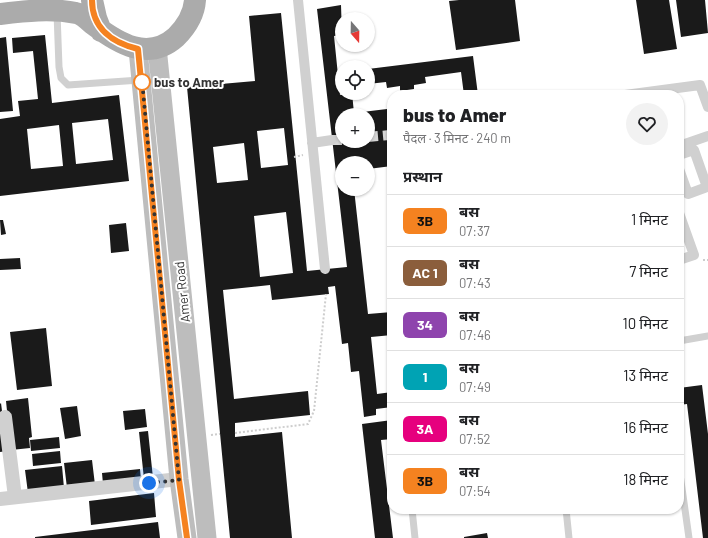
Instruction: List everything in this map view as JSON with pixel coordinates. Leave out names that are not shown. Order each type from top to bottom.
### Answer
[{"type":"main road","points":[[92,0],[96,18],[102,31]]},
{"type":"main road","points":[[0,14],[57,10],[78,13],[102,31],[126,46],[148,48],[173,40],[184,30],[191,17],[196,0]]},
{"type":"main road","name":"Amer Road","points":[[148,48],[142,80],[179,480],[187,538]]},
{"type":"main road","name":"Amer Road","points":[[148,48],[207,538]]},
{"type":"street","points":[[298,0],[325,269]]},
{"type":"street","points":[[662,90],[700,85],[708,107]]},
{"type":"street","points":[[684,144],[708,136]]},
{"type":"street","points":[[312,143],[332,140]]},
{"type":"street","points":[[684,153],[694,150],[707,187],[688,194],[684,183]]},
{"type":"street","points":[[684,227],[694,255],[684,258]]},
{"type":"street","points":[[5,417],[15,497]]},
{"type":"street","points":[[0,499],[179,480]]},
{"type":"lane","points":[[57,10],[59,68],[61,78],[68,85],[142,80]]},
{"type":"lane","points":[[684,340],[708,336]]},
{"type":"lane","points":[[684,502],[689,538]]},
{"type":"lane","points":[[413,514],[415,538]]},
{"type":"lane","points":[[567,514],[569,538]]},
{"type":"path","points":[[235,433],[308,424],[314,411],[326,294]]},
{"type":"building","points":[[515,0],[520,41],[456,50],[449,1]]},
{"type":"building","points":[[636,0],[669,0],[677,49],[644,54]]},
{"type":"building","points":[[676,0],[705,0],[708,33],[681,37]]},
{"type":"building","points":[[341,5],[341,12],[335,12],[334,36],[336,60],[335,60],[335,100],[353,100],[354,108],[335,108],[335,148],[375,148],[375,110],[387,109],[387,167],[375,168],[375,156],[335,156],[335,164],[317,9]]},
{"type":"building","points":[[281,13],[307,271],[347,267],[339,196],[355,196],[368,314],[387,312],[387,335],[371,337],[377,394],[387,393],[387,408],[376,409],[376,415],[364,417],[359,371],[351,372],[348,343],[342,344],[335,286],[328,287],[329,294],[272,300],[270,285],[223,290],[234,399],[308,391],[310,415],[235,423],[235,437],[282,432],[292,538],[230,538],[187,87],[255,81],[249,16]],"holes":[[[284,128],[288,165],[261,168],[257,131]],[[244,143],[248,180],[217,183],[213,147]],[[286,212],[293,273],[260,277],[254,216]]]},
{"type":"building","points":[[45,35],[52,103],[119,95],[129,181],[0,196],[0,119],[20,116],[18,101],[38,99],[33,51],[13,53],[12,38]],"holes":[[[108,119],[113,160],[76,164],[72,123]],[[59,125],[63,166],[31,169],[27,129]]]},
{"type":"building","points":[[6,37],[13,111],[0,112],[0,38]]},
{"type":"building","points":[[473,56],[477,90],[463,90],[461,72],[425,77],[426,83],[414,85],[414,89],[407,90],[400,90],[400,86],[387,88],[386,82],[375,83],[375,68]]},
{"type":"building","points":[[0,220],[3,220],[6,234],[1,235]]},
{"type":"building","points":[[126,223],[129,251],[111,253],[109,225]]},
{"type":"building","points":[[20,258],[21,269],[0,270],[0,259]]},
{"type":"building","points":[[46,328],[52,386],[17,390],[10,332]]},
{"type":"building","points":[[702,385],[708,434],[708,538],[703,538],[687,404],[684,404],[684,387]]},
{"type":"building","points":[[28,398],[32,437],[29,438],[30,448],[11,450],[6,401]]},
{"type":"building","points":[[1,403],[7,451],[0,452],[0,404]]},
{"type":"building","points":[[77,406],[81,436],[65,439],[60,408]]},
{"type":"building","points":[[145,409],[147,427],[125,430],[123,411]]},
{"type":"building","points":[[387,421],[387,439],[381,440],[387,489],[387,514],[390,514],[393,538],[375,538],[362,424]]},
{"type":"building","points":[[148,431],[153,478],[144,479],[139,432]]},
{"type":"building","points":[[59,437],[60,448],[31,451],[30,440]]},
{"type":"building","points":[[60,451],[61,463],[33,466],[32,454]]},
{"type":"building","points":[[92,460],[95,485],[67,488],[64,463]]},
{"type":"building","points":[[62,466],[64,488],[28,493],[25,470]]},
{"type":"building","points":[[140,469],[141,480],[103,484],[102,473]]},
{"type":"building","points":[[154,493],[156,517],[91,525],[89,501]]},
{"type":"building","points":[[158,522],[160,538],[35,538],[35,537]]},
{"type":"building","points":[[487,533],[488,538],[464,538],[464,537]]},
{"type":"tunnel","points":[[375,136],[387,135]]},
{"type":"bus line","name":"3B","points":[[92,0],[96,18],[102,31],[114,40],[126,46],[138,49],[144,95],[179,480],[187,538]]},
{"type":"place","name":"bus to Amer","points":[[142,82]]},
{"type":"route","points":[[142,82],[142,80],[179,480],[149,483]]}]
